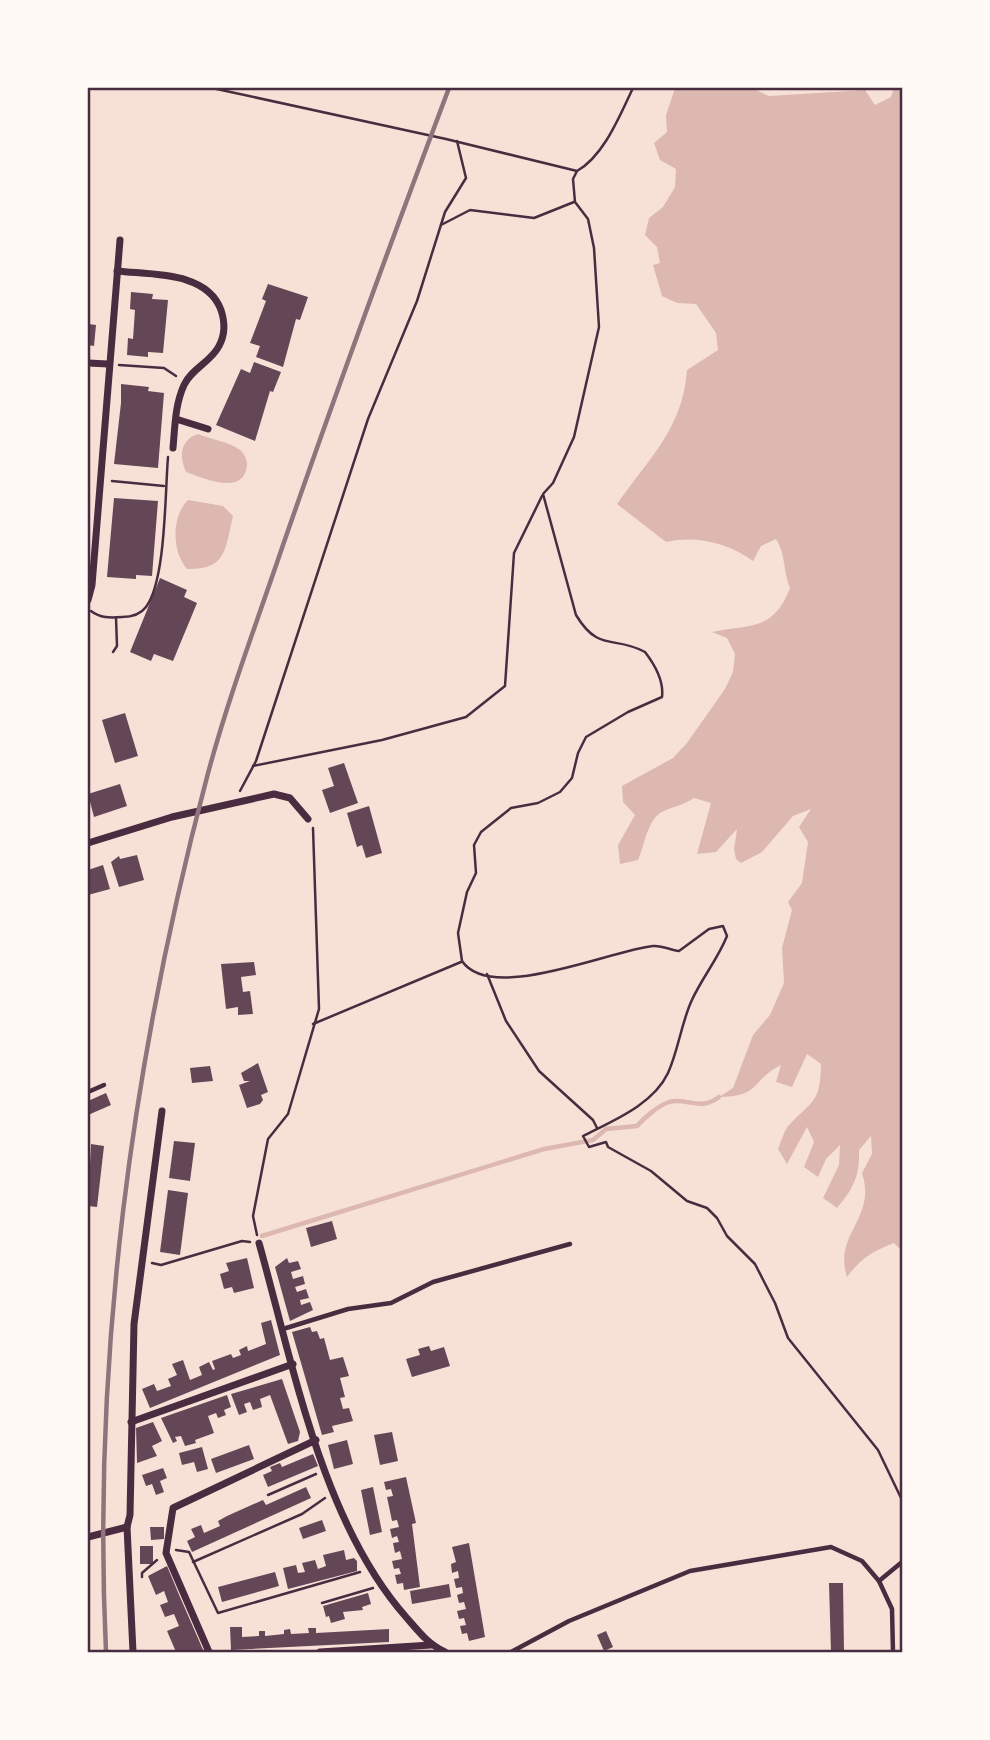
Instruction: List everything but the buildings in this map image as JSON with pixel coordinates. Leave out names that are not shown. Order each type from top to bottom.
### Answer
[{"type":"street","points":[[88,600],[92,585],[120,240]]},
{"type":"street","points":[[117,271],[187,279],[213,295],[223,318],[224,333],[213,356],[186,381],[177,401],[173,448]]},
{"type":"street","points":[[88,363],[108,364]]},
{"type":"street","points":[[176,419],[208,429]]},
{"type":"street","points":[[88,843],[235,801],[274,794],[290,798],[308,819]]},
{"type":"street","points":[[133,1653],[127,1527],[130,1515],[134,1324],[140,1261],[162,1111]]},
{"type":"street","points":[[259,1243],[332,1496],[381,1586],[431,1645],[445,1653]]},
{"type":"street","points":[[131,1422],[293,1364]]},
{"type":"street","points":[[209,1653],[166,1551],[173,1507],[316,1440]]},
{"type":"street","points":[[88,1536],[127,1527]]},
{"type":"street","points":[[320,1653],[431,1645]]},
{"type":"lane","points":[[88,1092],[104,1085]]},
{"type":"lane","points":[[283,1329],[348,1309],[391,1303],[433,1282],[570,1244]]},
{"type":"lane","points":[[511,1653],[569,1621],[690,1571],[831,1547],[862,1560],[879,1581],[892,1609],[893,1653]]},
{"type":"lane","points":[[879,1581],[902,1562]]},
{"type":"path","points":[[212,88],[457,141],[577,171]]},
{"type":"path","points":[[253,766],[382,740],[466,717],[505,686],[514,553],[543,494],[553,483],[574,437],[599,327],[594,248],[588,219],[575,202],[573,178],[615,125],[633,88]]},
{"type":"path","points":[[235,801],[253,766],[368,419],[418,301],[445,212],[466,178],[457,141]]},
{"type":"path","points":[[441,225],[471,210],[534,218],[575,202]]},
{"type":"path","points":[[108,364],[164,368],[186,381]]},
{"type":"path","points":[[88,608],[93,614],[116,618],[130,617],[144,610],[155,586],[168,454],[173,448]]},
{"type":"path","points":[[100,480],[166,486]]},
{"type":"path","points":[[543,494],[576,615],[586,631],[595,638],[645,652],[659,674],[664,692],[662,697],[628,712],[586,737],[578,753],[572,778],[560,792],[538,803],[511,808],[481,832],[474,845],[476,873],[467,892],[458,933],[462,961],[475,971],[503,978],[539,975],[656,945],[679,951],[709,929],[723,926],[727,931],[723,946],[691,1001],[668,1073],[660,1085],[640,1104],[583,1136],[589,1147],[606,1142],[608,1147],[652,1171],[687,1201],[707,1208],[717,1218],[727,1236],[755,1264],[775,1303],[788,1338],[878,1450],[902,1500]]},
{"type":"path","points":[[113,652],[117,646],[116,618]]},
{"type":"path","points":[[140,1261],[161,1265],[242,1241],[259,1243],[253,1216],[268,1139],[288,1114],[319,1009],[313,827],[308,819]]},
{"type":"path","points":[[313,1024],[462,961]]},
{"type":"path","points":[[487,974],[506,1021],[539,1071],[593,1119],[597,1128]]},
{"type":"path","points":[[268,1494],[325,1470]]},
{"type":"path","points":[[193,1562],[302,1514],[318,1500],[332,1496]]},
{"type":"path","points":[[142,1585],[142,1573],[166,1551],[189,1552],[218,1613],[370,1569]]},
{"type":"path","points":[[323,1603],[381,1586]]},
{"type":"shaded area","points":[[675,88],[752,88],[769,96],[865,90],[875,105],[891,97],[894,88],[902,88],[902,1251],[894,1243],[880,1249],[862,1260],[847,1277],[844,1262],[846,1249],[864,1202],[862,1173],[872,1154],[871,1136],[859,1150],[854,1182],[837,1208],[823,1198],[839,1165],[840,1145],[826,1159],[818,1177],[804,1167],[814,1142],[807,1127],[787,1164],[778,1149],[788,1127],[817,1094],[821,1064],[807,1054],[792,1087],[776,1082],[781,1065],[749,1091],[719,1097],[733,1088],[753,1035],[770,1015],[784,983],[782,948],[792,910],[788,902],[802,883],[808,842],[799,827],[811,809],[793,816],[762,852],[741,863],[736,859],[734,849],[737,829],[716,852],[697,854],[711,803],[694,798],[658,814],[650,826],[638,860],[620,864],[618,845],[635,815],[623,802],[622,786],[673,758],[687,743],[725,689],[733,672],[735,654],[727,638],[712,632],[759,624],[768,619],[776,612],[790,588],[776,539],[761,546],[753,561],[734,549],[712,542],[689,539],[666,542],[617,504],[672,426],[684,391],[687,370],[718,350],[716,333],[696,304],[677,303],[662,296],[653,265],[660,263],[657,247],[645,235],[649,218],[663,207],[675,187],[676,169],[660,160],[654,143],[667,132],[666,115]]},
{"type":"shaded area","points":[[198,434],[236,447],[242,452],[247,465],[239,480],[222,483],[186,472],[182,460],[184,444]]},
{"type":"shaded area","points":[[188,500],[223,506],[233,516],[222,555],[210,566],[187,569],[178,553],[176,525],[182,507]]},
{"type":"waterway","points":[[262,1236],[544,1149],[593,1140],[606,1129],[637,1126],[652,1112],[669,1102],[699,1104],[719,1097]]},
{"type":"railway","points":[[106,1652],[103,1542],[105,1431],[112,1321],[138,1101],[181,884],[215,748],[243,660],[385,259],[449,88]]}]
